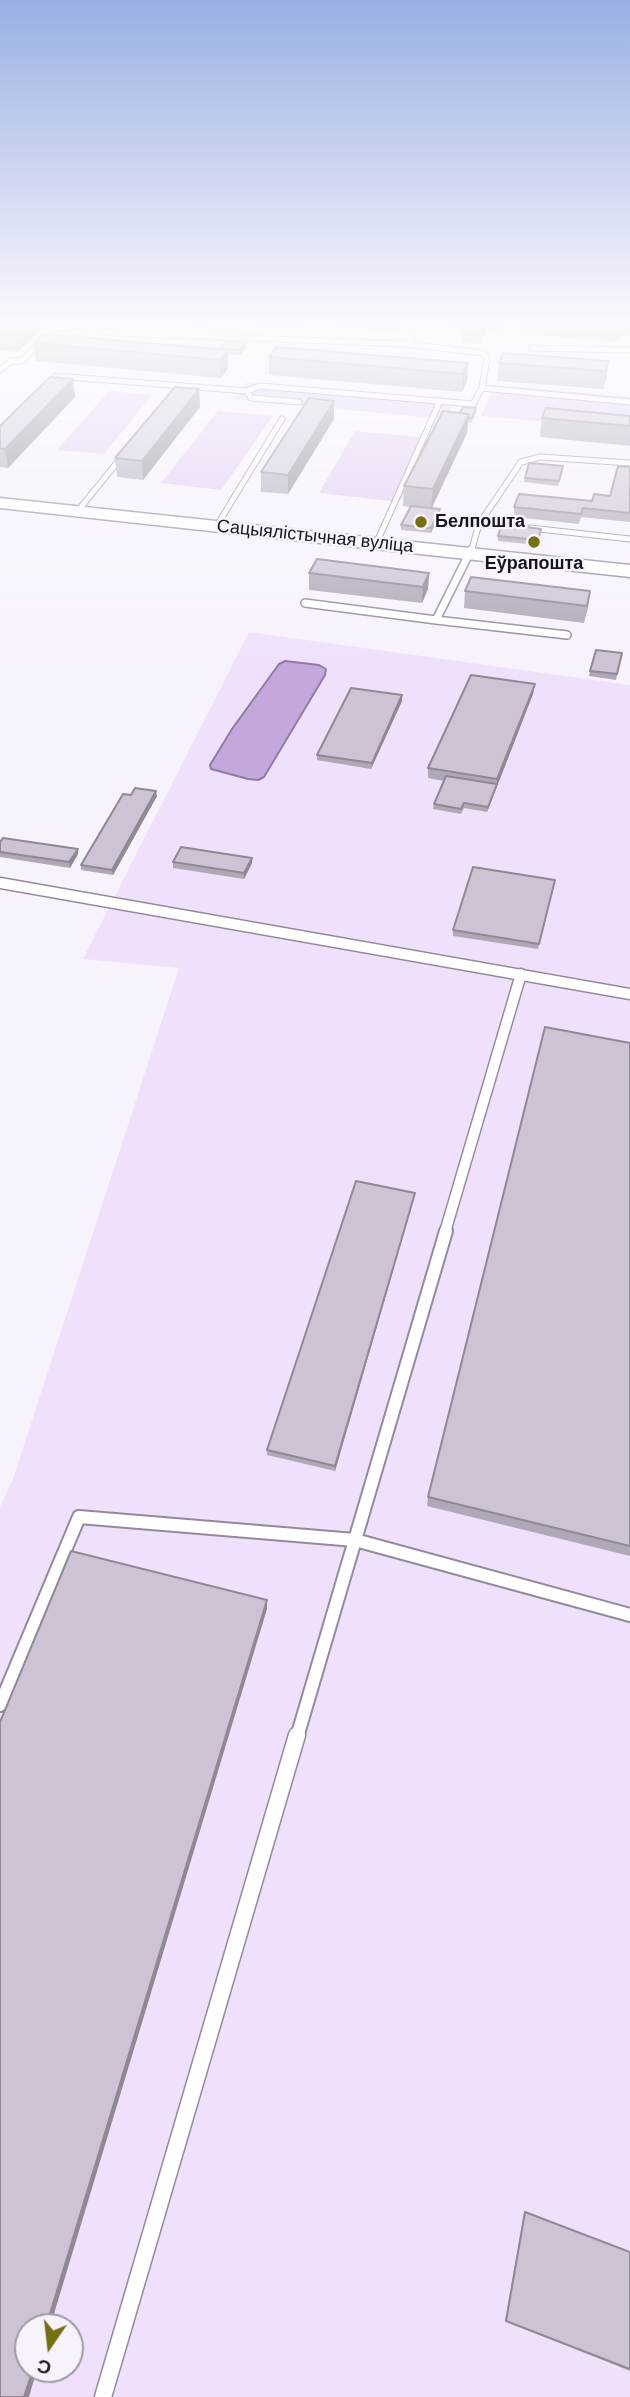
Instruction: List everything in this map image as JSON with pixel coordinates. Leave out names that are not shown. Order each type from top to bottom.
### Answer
[{"type":"main road","name":"Сацыялістычная вуліца","points":[[0,503],[630,571]]},
{"type":"lane","points":[[216,527],[270,438]]},
{"type":"lane","points":[[376,544],[424,438]]},
{"type":"lane","points":[[78,512],[126,451]]},
{"type":"lane","points":[[436,620],[470,554],[479,524],[521,462],[540,457],[630,463]]},
{"type":"lane","points":[[479,524],[630,538]]},
{"type":"lane","points":[[305,603],[567,635]]},
{"type":"lane","points":[[0,883],[630,994]]},
{"type":"lane","points":[[103,2397],[521,974]]},
{"type":"lane","points":[[0,1705],[79,1517],[355,1541],[630,1615]]},
{"type":"shaded area","points":[[68,438],[117,438],[104,454],[57,450]]},
{"type":"shaded area","points":[[197,438],[258,438],[221,490],[161,483]]},
{"type":"shaded area","points":[[351,438],[430,438],[400,502],[319,493]]},
{"type":"shaded area","points":[[249,632],[630,685],[630,2397],[0,2397],[0,1507],[13,1479],[179,968],[83,959]]},
{"type":"shaded area","points":[[285,661],[319,665],[326,669],[325,675],[264,777],[258,780],[248,779],[211,769],[210,765],[232,729],[279,664]]},
{"type":"building","points":[[0,438],[16,438],[5,449],[0,448]]},
{"type":"building","points":[[132,438],[160,438],[142,461],[115,458]]},
{"type":"building","points":[[283,438],[311,438],[288,475],[261,472]]},
{"type":"building","points":[[429,438],[458,438],[433,489],[404,486]]},
{"type":"building","points":[[529,463],[563,466],[559,481],[525,478]]},
{"type":"building","points":[[618,466],[630,467],[630,513],[583,508],[581,514],[514,507],[519,494],[592,501],[594,494],[610,496]]},
{"type":"building","name":"Белпошта","points":[[411,506],[440,509],[431,528],[401,525]]},
{"type":"building","points":[[502,524],[541,529],[538,540],[498,536]]},
{"type":"building","points":[[317,559],[429,573],[423,587],[309,573]]},
{"type":"building","points":[[471,577],[590,591],[587,606],[465,591]]},
{"type":"building","points":[[596,650],[622,653],[617,674],[590,671]]},
{"type":"building","points":[[471,675],[535,684],[497,779],[428,768]]},
{"type":"building","points":[[351,688],[402,695],[372,763],[317,755]]},
{"type":"building","points":[[446,776],[497,784],[488,807],[464,803],[461,809],[434,804]]},
{"type":"building","points":[[135,788],[156,791],[112,870],[81,865],[123,794],[131,795]]},
{"type":"building","points":[[3,838],[78,849],[69,862],[0,852]]},
{"type":"building","points":[[181,847],[252,858],[244,873],[173,862]]},
{"type":"building","points":[[473,867],[555,880],[539,944],[453,930]]},
{"type":"building","points":[[545,1027],[630,1043],[630,1546],[428,1497]]},
{"type":"building","points":[[356,1181],[415,1193],[335,1466],[267,1450]]},
{"type":"building","points":[[71,1551],[267,1600],[50,2313],[14,2313],[14,2383],[28,2383],[24,2397],[0,2397],[0,1722]]},
{"type":"building","points":[[525,2212],[630,2252],[630,2369],[506,2321]]},
{"type":"place","name":"Белпошта","points":[[421,522]]},
{"type":"place","name":"Еўрапошта","points":[[534,542]]}]
